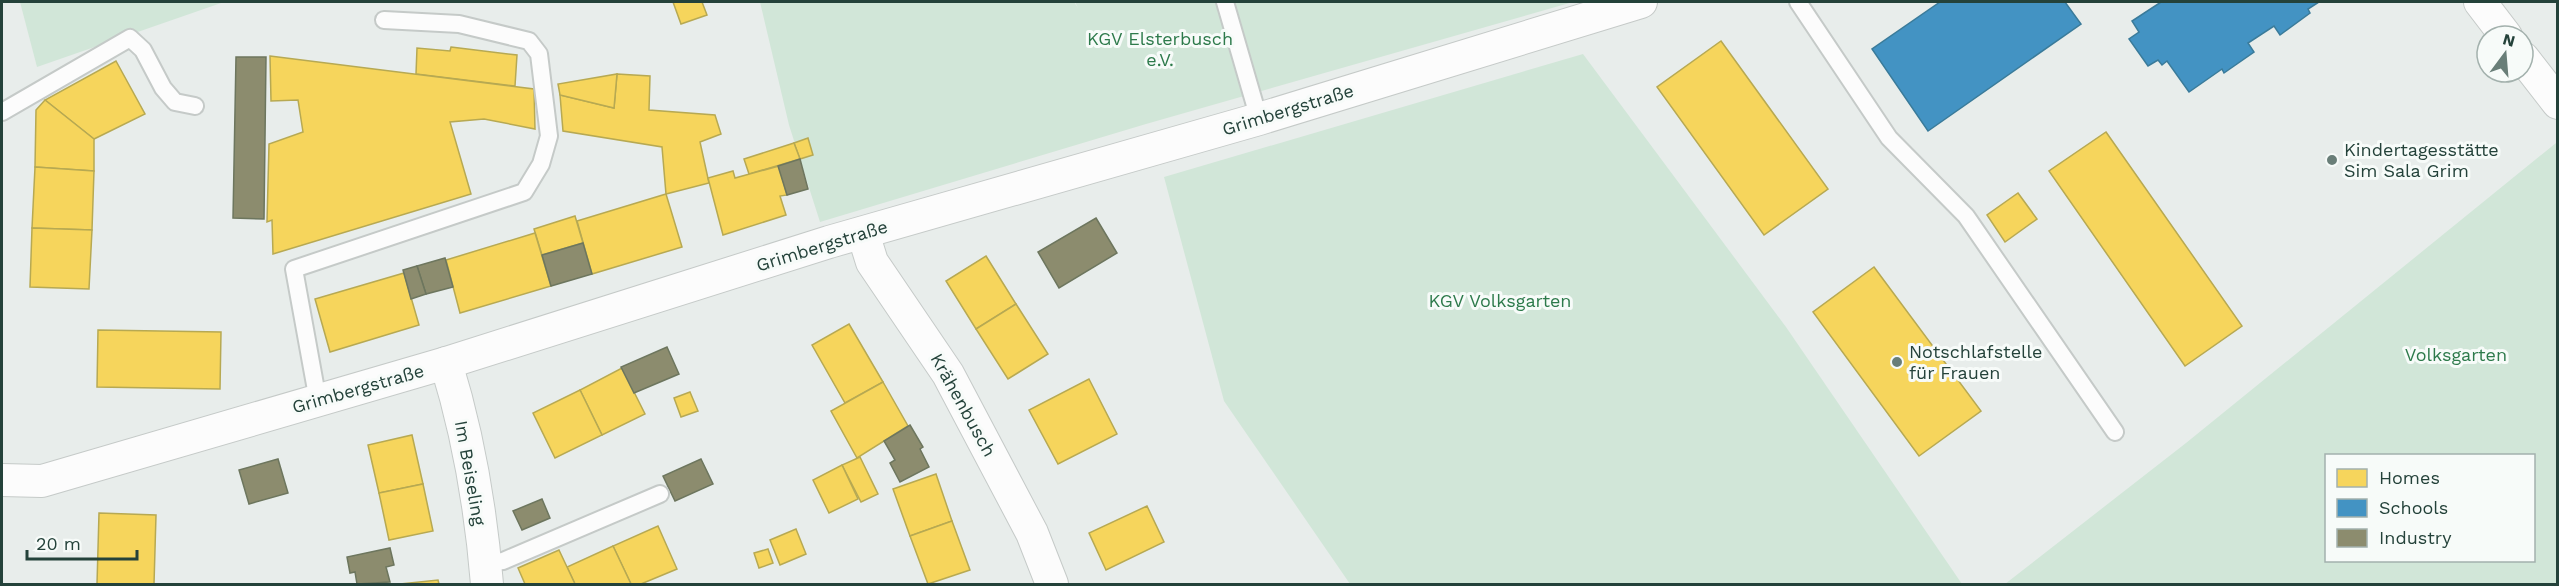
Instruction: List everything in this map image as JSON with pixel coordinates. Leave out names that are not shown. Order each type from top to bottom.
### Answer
[{"type":"street","name":"Grimbergstraße","points":[[2,480],[42,480],[318,401],[863,233],[1259,119],[1641,2]]},
{"type":"street","points":[[2480,2],[2497,24]]},
{"type":"street","points":[[2535,73],[2558,103]]},
{"type":"street","name":"Krähenbusch","points":[[863,233],[872,262],[948,374],[1032,533],[1052,585]]},
{"type":"street","name":"Im Beiseling","points":[[446,363],[455,391],[472,472],[486,574]]},
{"type":"lane","points":[[1225,2],[1259,119]]},
{"type":"lane","points":[[1798,2],[1889,138],[1966,216],[2115,432]]},
{"type":"lane","points":[[318,401],[294,269],[525,192],[541,164],[549,136],[539,54],[529,41],[459,24],[384,20]]},
{"type":"lane","points":[[2,112],[130,38],[143,50],[163,88],[175,102],[195,106]]},
{"type":"lane","points":[[486,574],[503,561],[660,494]]},
{"type":"green space","points":[[20,2],[224,2],[37,67]]},
{"type":"green space","name":"KGV Elsterbusch e.V.","points":[[760,2],[1074,2],[1078,8],[1075,2],[1573,2],[1146,124],[820,222],[789,125]]},
{"type":"green space","name":"KGV Volksgarten","points":[[1583,54],[1786,327],[1962,584],[1350,584],[1224,401],[1164,177]]},
{"type":"green space","name":"Volksgarten","points":[[2556,143],[2557,584],[2005,584],[2186,443]]},
{"type":"building: Homes","points":[[673,2],[702,2],[707,15],[681,24]]},
{"type":"building: Homes","points":[[1721,41],[1828,189],[1764,235],[1657,87]]},
{"type":"building: Homes","points":[[451,47],[517,55],[515,86],[416,74],[417,48],[450,51]]},
{"type":"building: Homes","points":[[270,56],[534,89],[535,129],[484,119],[450,122],[471,194],[273,254],[272,220],[267,222],[269,144],[303,132],[298,100],[271,101]]},
{"type":"building: Homes","points":[[116,61],[145,114],[94,139],[45,100]]},
{"type":"building: Homes","points":[[617,74],[650,76],[649,110],[715,115],[721,134],[700,142],[709,183],[666,194],[662,147],[563,131],[560,95],[614,108]]},
{"type":"building: Homes","points":[[617,74],[614,108],[560,95],[558,84]]},
{"type":"building: Homes","points":[[45,100],[94,139],[94,171],[35,167],[36,110]]},
{"type":"building: Homes","points":[[2106,132],[2242,326],[2185,366],[2049,171]]},
{"type":"building: Homes","points":[[808,138],[813,155],[800,159],[794,143]]},
{"type":"building: Homes","points":[[794,143],[800,159],[749,174],[744,159]]},
{"type":"building: Homes","points":[[779,166],[787,195],[780,196],[786,215],[723,235],[708,178],[733,171],[735,178]]},
{"type":"building: Homes","points":[[35,167],[94,171],[92,230],[32,228]]},
{"type":"building: Homes","points":[[2018,193],[2037,219],[2005,242],[1987,215]]},
{"type":"building: Homes","points":[[666,194],[682,247],[592,274],[577,221]]},
{"type":"building: Homes","points":[[575,216],[583,243],[542,255],[534,229]]},
{"type":"building: Homes","points":[[32,228],[92,230],[89,289],[30,287]]},
{"type":"building: Homes","points":[[535,233],[551,286],[460,313],[446,260]]},
{"type":"building: Homes","points":[[986,256],[1016,304],[976,329],[946,281]]},
{"type":"building: Homes","name":"Notschlafstelle für Frauen","points":[[1874,267],[1981,411],[1919,456],[1813,312]]},
{"type":"building: Homes","points":[[404,273],[419,325],[330,352],[315,299]]},
{"type":"building: Homes","points":[[1016,304],[1048,354],[1008,379],[976,329]]},
{"type":"building: Homes","points":[[849,324],[883,382],[845,403],[812,345]]},
{"type":"building: Homes","points":[[98,330],[221,332],[220,389],[97,387]]},
{"type":"building: Homes","points":[[622,368],[645,414],[602,435],[580,390]]},
{"type":"building: Homes","points":[[1089,379],[1117,434],[1058,464],[1029,410]]},
{"type":"building: Homes","points":[[883,382],[908,426],[857,458],[831,411]]},
{"type":"building: Homes","points":[[580,390],[602,435],[555,458],[533,413]]},
{"type":"building: Homes","points":[[690,392],[698,411],[681,417],[674,398]]},
{"type":"building: Homes","points":[[412,435],[423,484],[379,493],[368,445]]},
{"type":"building: Homes","points":[[860,457],[878,494],[861,502],[842,465]]},
{"type":"building: Homes","points":[[842,465],[858,499],[829,513],[813,480]]},
{"type":"building: Homes","points":[[936,474],[952,521],[910,536],[893,489]]},
{"type":"building: Homes","points":[[423,484],[433,531],[389,540],[379,493]]},
{"type":"building: Homes","points":[[1147,506],[1164,542],[1106,570],[1089,533]]},
{"type":"building: Homes","points":[[99,513],[156,515],[154,584],[97,584]]},
{"type":"building: Homes","points":[[952,521],[970,570],[928,584],[910,536]]},
{"type":"building: Homes","points":[[658,526],[677,569],[641,584],[631,584],[613,546]]},
{"type":"building: Homes","points":[[796,529],[806,554],[780,565],[770,540]]},
{"type":"building: Homes","points":[[613,546],[631,584],[575,584],[567,567]]},
{"type":"building: Homes","points":[[768,549],[773,563],[759,568],[754,553]]},
{"type":"building: Homes","points":[[559,550],[575,584],[525,584],[518,568]]},
{"type":"building: Homes","points":[[438,580],[439,584],[400,584]]},
{"type":"building: Schools","points":[[1940,2],[2065,2],[2081,24],[1928,131],[1872,49]]},
{"type":"building: Schools","points":[[2161,2],[2319,2],[2308,9],[2310,13],[2280,35],[2274,26],[2248,43],[2254,52],[2224,73],[2222,69],[2189,92],[2167,61],[2162,65],[2158,60],[2148,66],[2129,39],[2139,32],[2132,21]]},
{"type":"building: Industry","points":[[236,57],[266,57],[264,219],[233,218]]},
{"type":"building: Industry","points":[[800,159],[808,189],[787,195],[778,166]]},
{"type":"building: Industry","points":[[1096,218],[1117,253],[1059,288],[1038,252]]},
{"type":"building: Industry","points":[[583,243],[592,274],[551,286],[542,255]]},
{"type":"building: Industry","points":[[445,258],[453,287],[426,294],[417,266]]},
{"type":"building: Industry","points":[[417,266],[426,294],[411,299],[403,270]]},
{"type":"building: Industry","points":[[667,347],[679,374],[634,393],[621,367]]},
{"type":"building: Industry","points":[[910,425],[923,447],[920,449],[929,467],[900,482],[890,463],[895,460],[884,441]]},
{"type":"building: Industry","points":[[278,459],[288,493],[249,504],[239,470]]},
{"type":"building: Industry","points":[[701,459],[713,484],[675,501],[663,476]]},
{"type":"building: Industry","points":[[542,499],[550,518],[522,530],[513,511]]},
{"type":"building: Industry","points":[[390,548],[394,565],[386,567],[390,582],[357,584],[355,572],[350,573],[347,557]]},
{"type":"place","name":"Kindertagesstätte Sim Sala Grim","points":[[2332,160]]},
{"type":"place","name":"Notschlafstelle für Frauen","points":[[1897,362]]}]
